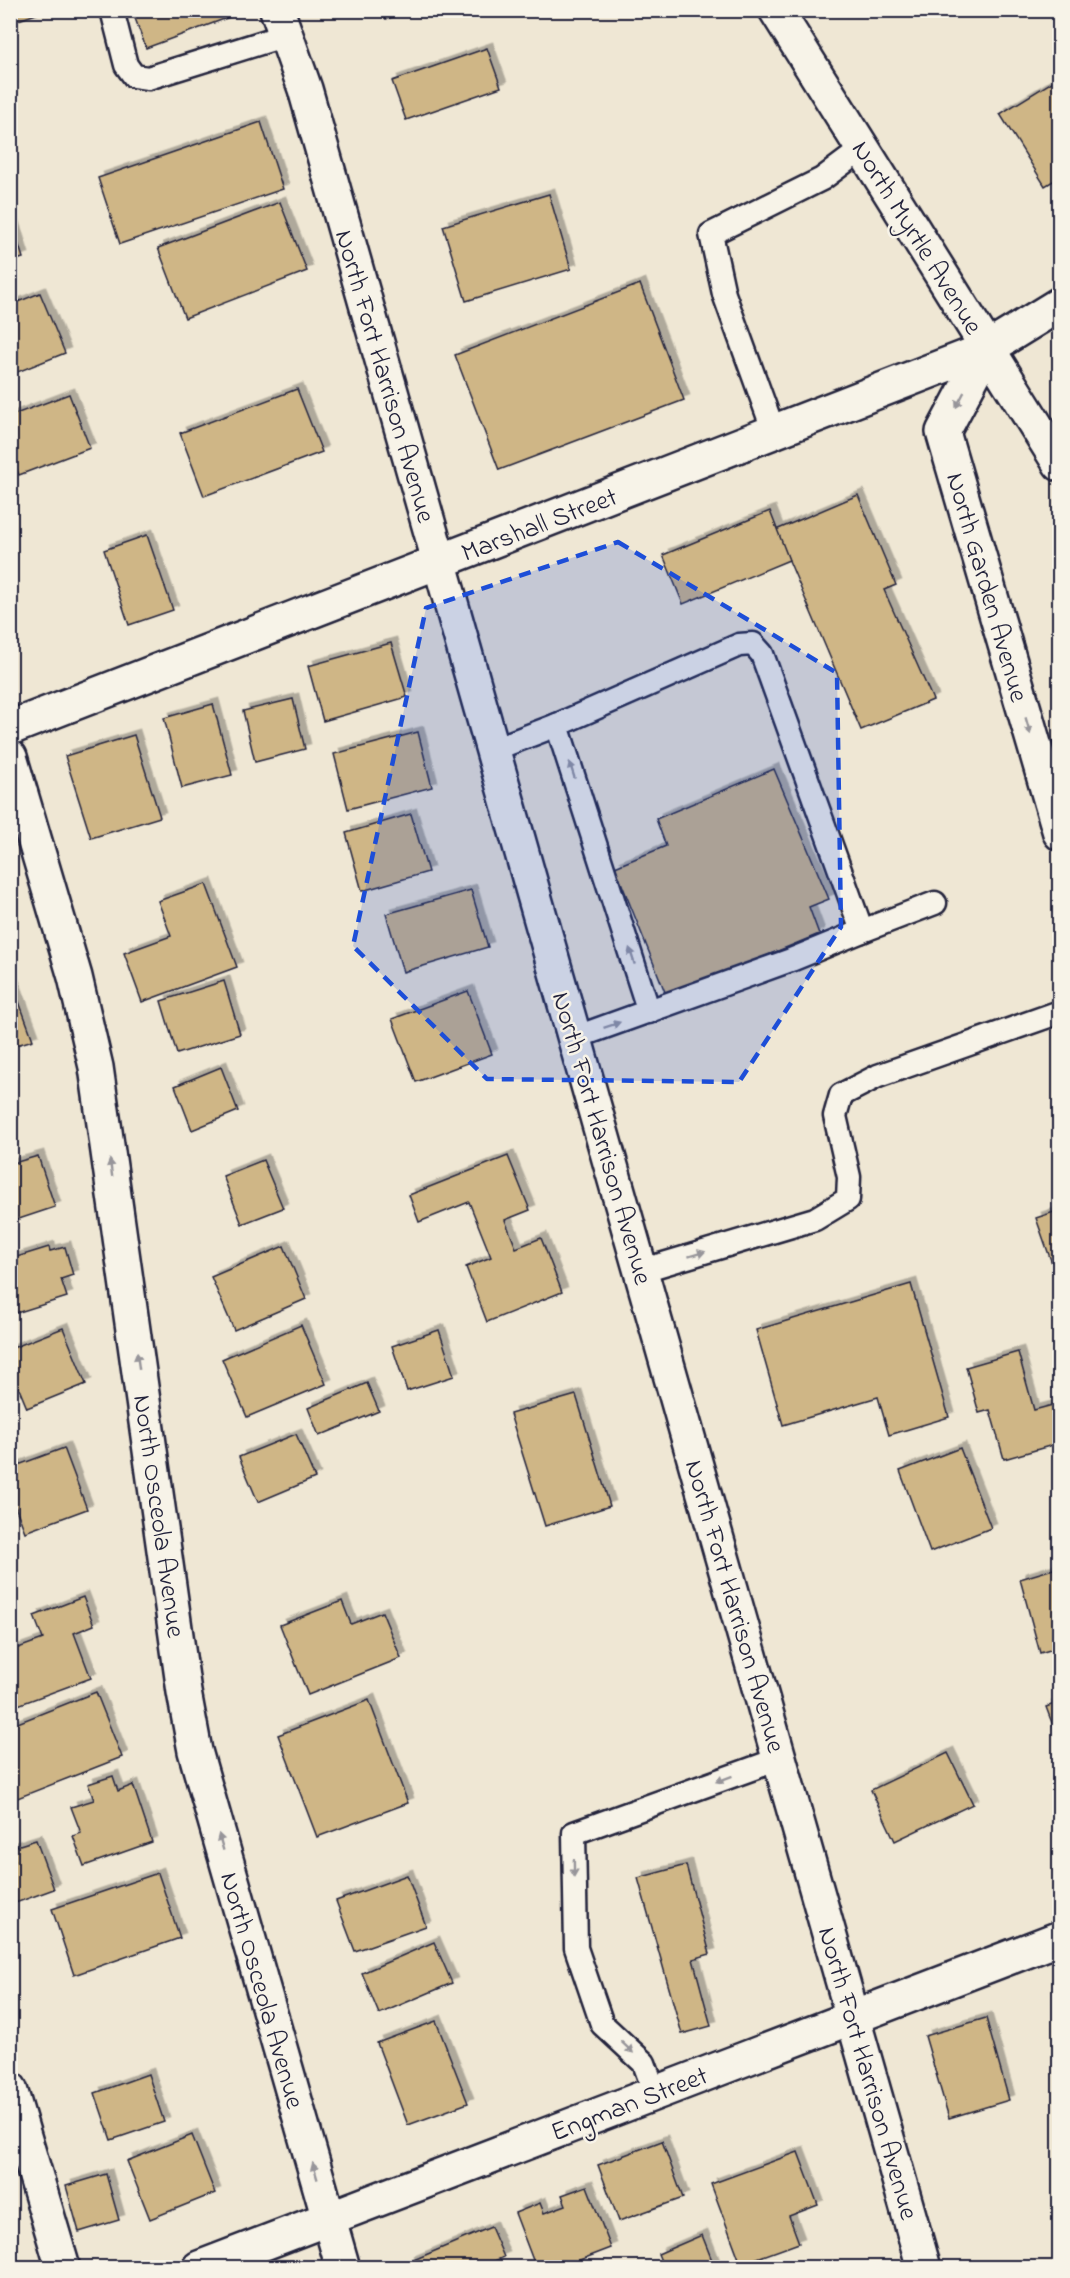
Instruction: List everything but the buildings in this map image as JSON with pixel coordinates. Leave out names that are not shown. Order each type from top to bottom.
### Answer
[{"type":"street","name":"North Myrtle Avenue","points":[[776,10],[1059,464]]},
{"type":"street","name":"North Fort Harrison Avenue","points":[[281,23],[305,89],[924,2268]]},
{"type":"street","name":"Marshall Street","points":[[10,728],[987,349],[1059,304]]},
{"type":"street","name":"North Garden Avenue","points":[[987,349],[943,432],[1059,833]]},
{"type":"street","name":"North Osceola Avenue","points":[[10,758],[75,977],[96,1067],[184,1692],[195,1751],[343,2268]]},
{"type":"street","name":"Engman Street","points":[[199,2268],[1059,1938]]},
{"type":"street","points":[[10,2089],[63,2268]]},
{"type":"lane","points":[[112,10],[126,65],[134,76],[148,78],[281,23]]},
{"type":"lane","points":[[774,432],[724,294],[711,234],[822,179],[862,149]]},
{"type":"lane","points":[[492,750],[557,725],[739,645],[753,644],[762,654],[862,931]]},
{"type":"lane","points":[[557,725],[649,1012]]},
{"type":"lane","points":[[574,1038],[649,1012],[936,903]]},
{"type":"lane","points":[[640,1271],[815,1219],[848,1199],[849,1177],[835,1116],[841,1095],[878,1076],[1059,1012]]},
{"type":"lane","points":[[655,2093],[644,2063],[602,2024],[576,1948],[573,1833],[779,1759]]},
{"type":"highlighted area","points":[[618,542],[837,673],[841,927],[739,1082],[487,1079],[353,946],[426,608]]}]
